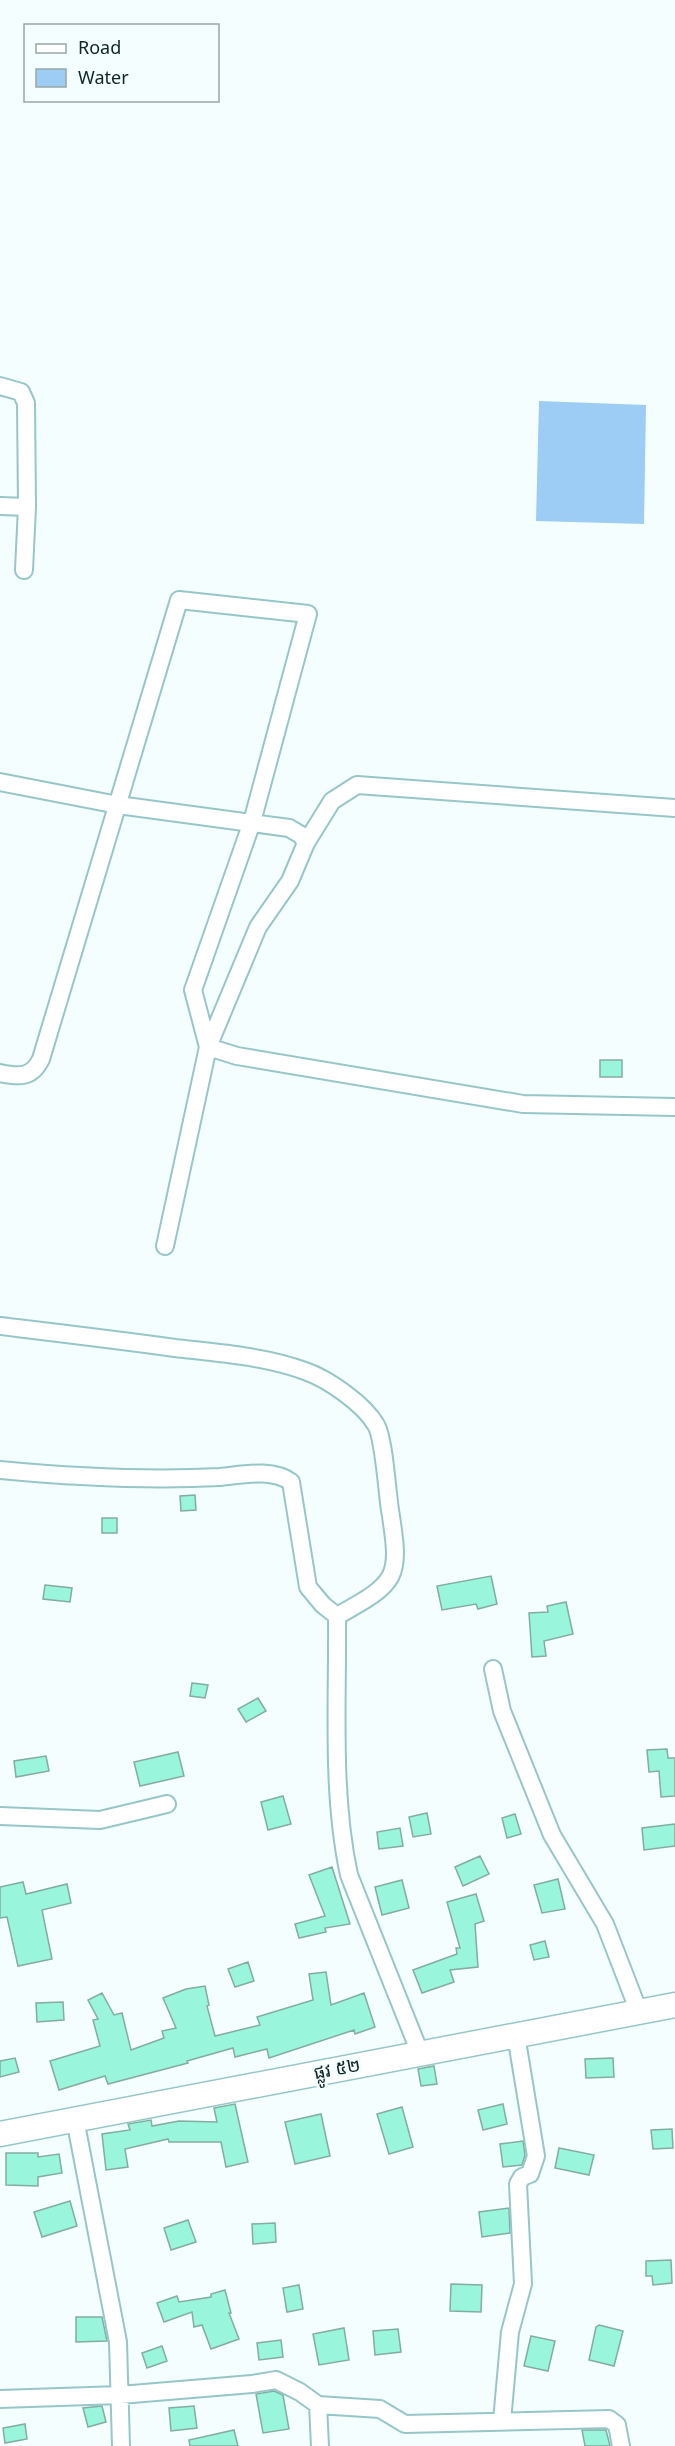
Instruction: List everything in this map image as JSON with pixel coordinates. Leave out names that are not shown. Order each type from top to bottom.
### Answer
[{"type":"street","points":[[0,386],[11,387],[21,392],[26,403],[27,507],[24,570]]},
{"type":"street","points":[[0,506],[27,507]]},
{"type":"street","points":[[0,1073],[29,1074],[36,1069],[41,1059],[179,600],[308,614],[252,822],[194,990],[208,1047]]},
{"type":"street","points":[[0,782],[118,805],[289,828],[301,835],[306,843]]},
{"type":"street","points":[[165,1246],[208,1047],[258,927],[290,881],[306,843],[332,801],[357,785],[675,808]]},
{"type":"street","points":[[208,1047],[237,1056],[523,1104],[675,1107]]},
{"type":"street","points":[[0,1326],[249,1356],[307,1371],[362,1407],[377,1426],[393,1530],[395,1569],[387,1584],[373,1596],[337,1616]]},
{"type":"street","points":[[0,1470],[158,1481],[264,1474],[283,1476],[291,1482],[308,1587],[323,1605],[337,1616]]},
{"type":"street","points":[[337,1616],[339,1782],[343,1847],[349,1875],[420,2053]]},
{"type":"street","points":[[493,1669],[502,1711],[552,1835],[604,1924],[639,2012]]},
{"type":"street","points":[[0,1816],[100,1820],[167,1804]]},
{"type":"street","name":"ផ្លូវ ៥២","points":[[0,2134],[675,2005]]},
{"type":"street","points":[[502,2421],[510,2332],[523,2284],[518,2184],[522,2177],[530,2174],[536,2156],[516,2035]]},
{"type":"street","points":[[75,2119],[118,2342],[121,2446]]},
{"type":"street","points":[[0,2399],[120,2395],[252,2384],[270,2379],[284,2383],[318,2405],[380,2409],[405,2424],[609,2419],[617,2425],[621,2446]]},
{"type":"street","points":[[318,2405],[320,2446]]},
{"type":"water","points":[[539,401],[646,405],[644,524],[536,521]]},
{"type":"building","points":[[600,1060],[622,1060],[622,1077],[600,1077]]},
{"type":"building","points":[[195,1495],[196,1510],[181,1511],[180,1496]]},
{"type":"building","points":[[102,1518],[117,1518],[117,1533],[102,1533]]},
{"type":"building","points":[[491,1576],[497,1604],[478,1609],[476,1604],[442,1610],[437,1586]]},
{"type":"building","points":[[45,1585],[72,1588],[70,1602],[43,1599]]},
{"type":"building","points":[[566,1602],[573,1634],[544,1641],[546,1656],[532,1657],[529,1613],[548,1612],[547,1606]]},
{"type":"building","points":[[192,1683],[208,1685],[205,1698],[190,1696]]},
{"type":"building","points":[[258,1698],[266,1711],[246,1722],[238,1709]]},
{"type":"building","points":[[667,1749],[668,1758],[675,1758],[675,1796],[661,1797],[659,1771],[649,1772],[647,1750]]},
{"type":"building","points":[[178,1752],[184,1776],[140,1786],[134,1762]]},
{"type":"building","points":[[46,1756],[49,1771],[16,1777],[14,1761]]},
{"type":"building","points":[[283,1796],[291,1824],[268,1830],[261,1802]]},
{"type":"building","points":[[427,1813],[431,1834],[413,1837],[409,1817]]},
{"type":"building","points":[[515,1814],[521,1834],[507,1838],[502,1818]]},
{"type":"building","points":[[675,1824],[675,1846],[644,1850],[642,1828]]},
{"type":"building","points":[[400,1828],[403,1846],[379,1849],[377,1832]]},
{"type":"building","points":[[480,1856],[489,1874],[463,1886],[455,1867]]},
{"type":"building","points":[[332,1867],[350,1924],[325,1928],[326,1932],[299,1938],[295,1924],[325,1916],[309,1875]]},
{"type":"building","points":[[558,1879],[565,1909],[542,1913],[534,1885]]},
{"type":"building","points":[[402,1880],[409,1908],[382,1915],[375,1887]]},
{"type":"building","points":[[23,1882],[26,1894],[67,1884],[71,1903],[42,1910],[52,1959],[18,1966],[7,1917],[0,1918],[0,1887]]},
{"type":"building","points":[[476,1894],[484,1921],[475,1924],[478,1967],[450,1970],[454,1982],[422,1993],[413,1970],[457,1954],[456,1948],[460,1948],[447,1902]]},
{"type":"building","points":[[545,1941],[549,1957],[534,1960],[530,1945]]},
{"type":"building","points":[[248,1962],[254,1981],[235,1987],[228,1969]]},
{"type":"building","points":[[326,1972],[331,2005],[364,1993],[375,2027],[355,2034],[354,2030],[269,2058],[267,2049],[235,2057],[233,2048],[187,2061],[188,2063],[108,2084],[105,2076],[59,2090],[50,2061],[100,2046],[93,2020],[98,2019],[88,2000],[102,1993],[114,2015],[122,2013],[131,2050],[164,2038],[162,2031],[176,2028],[163,1998],[186,1989],[205,1986],[209,2005],[207,2006],[215,2036],[260,2025],[257,2017],[313,2000],[309,1974]]},
{"type":"building","points":[[63,2002],[64,2020],[37,2022],[36,2003]]},
{"type":"building","points":[[15,2058],[19,2072],[0,2077],[0,2061]]},
{"type":"building","points":[[613,2058],[614,2077],[586,2078],[585,2059]]},
{"type":"building","points":[[434,2066],[437,2084],[421,2086],[418,2069]]},
{"type":"building","points":[[235,2104],[248,2162],[226,2167],[221,2142],[169,2142],[168,2139],[125,2149],[128,2167],[106,2170],[102,2134],[130,2130],[128,2124],[151,2120],[152,2126],[179,2121],[217,2122],[214,2108]]},
{"type":"building","points":[[503,2104],[507,2124],[483,2130],[478,2110]]},
{"type":"building","points":[[402,2107],[413,2147],[389,2154],[377,2114]]},
{"type":"building","points":[[321,2114],[330,2156],[295,2164],[285,2122]]},
{"type":"building","points":[[672,2129],[673,2148],[653,2149],[651,2130]]},
{"type":"building","points":[[523,2141],[525,2155],[522,2165],[503,2167],[500,2144]]},
{"type":"building","points":[[559,2148],[594,2155],[589,2175],[555,2168]]},
{"type":"building","points":[[6,2153],[38,2153],[38,2157],[59,2154],[62,2173],[38,2177],[38,2186],[6,2185]]},
{"type":"building","points":[[70,2201],[77,2226],[42,2237],[34,2212]]},
{"type":"building","points":[[509,2208],[510,2233],[482,2237],[479,2212]]},
{"type":"building","points":[[188,2220],[196,2242],[171,2250],[164,2228]]},
{"type":"building","points":[[275,2223],[276,2242],[253,2244],[252,2224]]},
{"type":"building","points":[[671,2260],[672,2283],[653,2285],[652,2276],[646,2276],[646,2261]]},
{"type":"building","points":[[451,2284],[482,2285],[481,2312],[450,2311]]},
{"type":"building","points":[[299,2285],[303,2309],[287,2312],[283,2288]]},
{"type":"building","points":[[225,2290],[231,2313],[229,2313],[239,2339],[211,2349],[202,2325],[194,2327],[192,2312],[164,2322],[157,2303],[177,2296],[179,2302],[211,2297],[211,2294]]},
{"type":"building","points":[[76,2317],[102,2317],[107,2341],[76,2342]]},
{"type":"building","points":[[599,2325],[623,2331],[614,2366],[589,2360],[596,2327]]},
{"type":"building","points":[[344,2328],[349,2360],[319,2365],[313,2334]]},
{"type":"building","points":[[398,2329],[401,2352],[375,2355],[373,2331]]},
{"type":"building","points":[[531,2336],[555,2341],[548,2371],[524,2366]]},
{"type":"building","points":[[281,2340],[283,2357],[259,2360],[257,2343]]},
{"type":"building","points":[[162,2346],[167,2361],[147,2368],[142,2353]]},
{"type":"building","points":[[274,2391],[283,2395],[289,2429],[263,2433],[256,2394]]},
{"type":"building","points":[[102,2406],[106,2422],[88,2427],[83,2408]]},
{"type":"building","points":[[194,2406],[197,2428],[171,2431],[169,2408]]},
{"type":"building","points":[[25,2424],[27,2439],[5,2443],[3,2428]]},
{"type":"building","points":[[234,2430],[238,2446],[190,2446],[189,2440]]},
{"type":"building","points":[[582,2430],[606,2430],[610,2446],[585,2446]]}]
